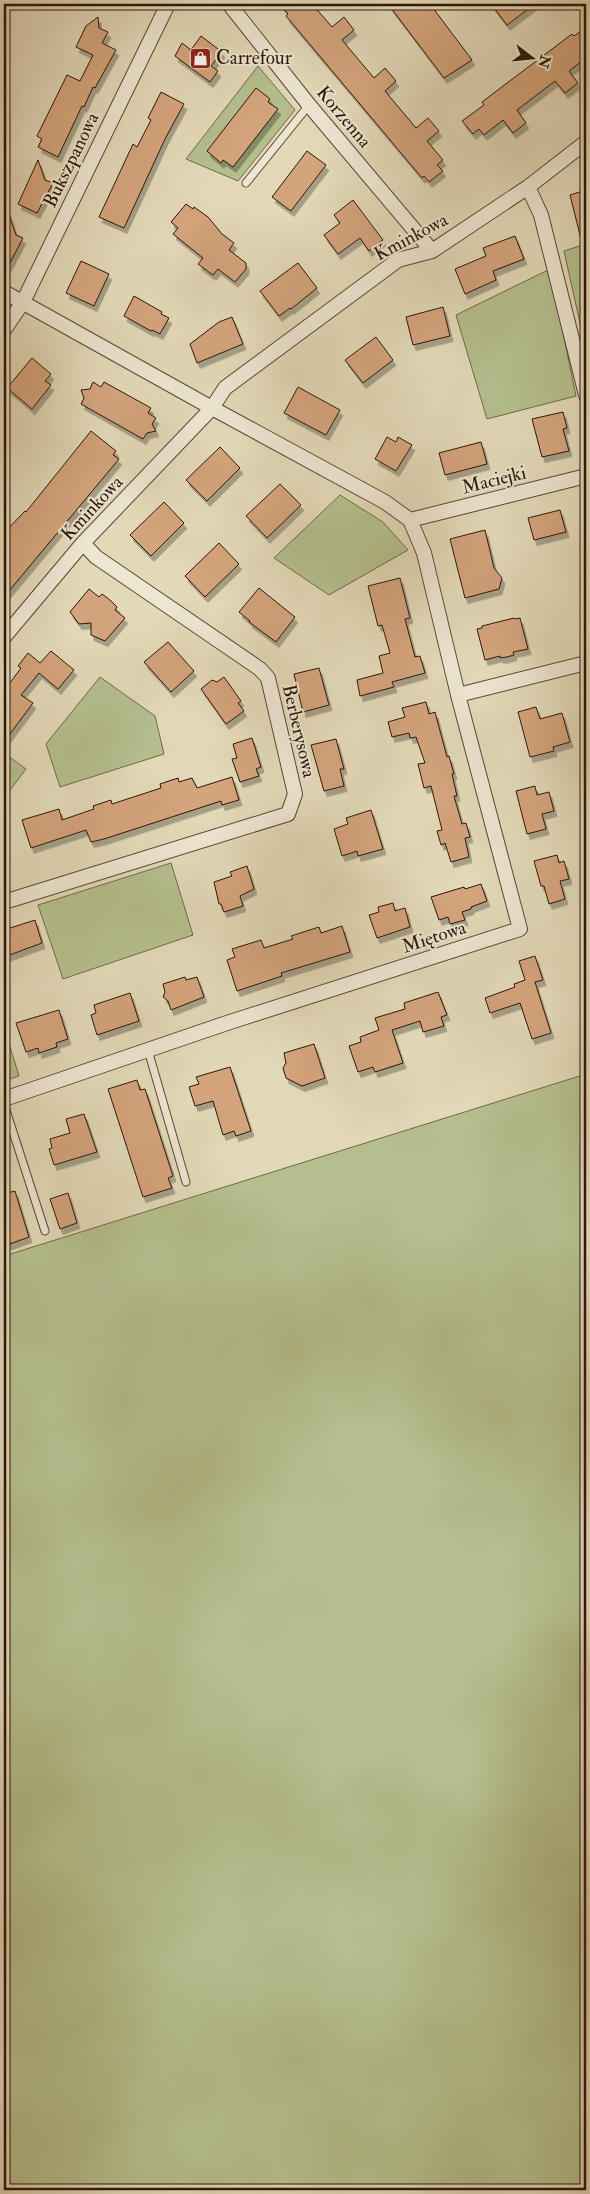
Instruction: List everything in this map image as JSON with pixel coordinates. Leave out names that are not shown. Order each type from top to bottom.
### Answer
[{"type":"street","name":"Bukszpanowa","points":[[4,330],[23,302],[168,4]]},
{"type":"street","name":"Korzenna","points":[[229,4],[308,105],[432,251]]},
{"type":"street","name":"Kminkowa","points":[[4,637],[83,543],[212,408],[225,388],[398,260],[432,251],[528,187],[586,142]]},
{"type":"street","points":[[528,187],[541,215],[586,395]]},
{"type":"street","points":[[4,292],[386,502],[410,520],[424,552],[458,695],[586,663]]},
{"type":"street","name":"Maciejki","points":[[410,520],[586,476]]},
{"type":"street","name":"Berberysowa","points":[[4,902],[288,814],[295,794],[268,678],[260,669],[96,557],[83,543]]},
{"type":"street","name":"Miętowa","points":[[4,1099],[148,1050],[520,930],[458,695]]},
{"type":"lane","points":[[246,183],[308,105]]},
{"type":"lane","points":[[148,1050],[186,1182]]},
{"type":"lane","points":[[4,1104],[45,1231]]},
{"type":"green space","points":[[258,66],[295,110],[238,181],[186,159]]},
{"type":"green space","points":[[586,244],[586,350],[564,251]]},
{"type":"green space","points":[[550,269],[576,396],[487,419],[456,315]]},
{"type":"green space","points":[[340,495],[383,522],[408,550],[329,595],[274,558]]},
{"type":"green space","points":[[100,677],[155,716],[164,754],[60,787],[46,744]]},
{"type":"green space","points":[[4,753],[26,769],[4,798]]},
{"type":"green space","points":[[171,863],[193,935],[63,979],[38,905]]},
{"type":"green space","points":[[4,1027],[19,1076],[4,1081]]},
{"type":"green space","points":[[586,1074],[586,2190],[4,2190],[4,1256]]},
{"type":"building","points":[[280,4],[312,4],[332,27],[344,17],[354,30],[342,40],[374,78],[385,68],[396,81],[385,91],[416,128],[428,118],[439,131],[427,141],[443,160],[437,165],[443,171],[429,182],[424,176],[422,178],[286,16],[288,14]]},
{"type":"building","points":[[388,4],[430,4],[472,60],[444,78]]},
{"type":"building","points":[[491,4],[535,4],[507,25]]},
{"type":"building","points":[[98,17],[99,28],[108,32],[102,43],[116,50],[95,88],[93,87],[84,107],[82,106],[58,157],[38,147],[42,139],[37,136],[67,75],[80,81],[93,55],[76,47],[86,26]]},
{"type":"building","points":[[581,31],[586,39],[586,58],[569,71],[578,83],[565,93],[555,81],[517,110],[526,123],[513,133],[503,120],[484,135],[479,129],[473,134],[462,121],[484,105],[482,102],[572,34],[574,36]]},
{"type":"building","points":[[201,36],[222,52],[211,66],[218,71],[210,82],[175,56],[182,43],[191,50]]},
{"type":"building","points":[[256,88],[270,99],[268,102],[278,109],[233,167],[223,160],[221,163],[207,151]]},
{"type":"building","points":[[161,92],[184,104],[165,139],[124,228],[99,217],[133,144],[137,147],[151,120],[148,118]]},
{"type":"building","points":[[307,151],[326,165],[291,211],[272,197]]},
{"type":"building","points":[[38,160],[45,180],[53,183],[37,213],[18,204]]},
{"type":"building","points":[[586,190],[586,239],[581,239],[570,195]]},
{"type":"building","points":[[353,200],[383,240],[369,251],[360,238],[338,254],[324,235],[340,223],[334,215]]},
{"type":"building","points":[[186,204],[208,217],[222,234],[234,243],[229,250],[246,263],[246,269],[235,282],[218,269],[213,275],[198,264],[203,258],[173,234],[178,228],[171,222]]},
{"type":"building","points":[[4,206],[6,206],[16,235],[23,238],[4,274]]},
{"type":"building","points":[[515,236],[524,259],[493,271],[496,280],[465,294],[455,269],[486,256],[483,248]]},
{"type":"building","points":[[81,261],[109,274],[94,306],[66,293]]},
{"type":"building","points":[[298,263],[317,288],[279,316],[260,291]]},
{"type":"building","points":[[134,296],[169,318],[160,334],[124,316]]},
{"type":"building","points":[[443,307],[450,336],[413,345],[406,317]]},
{"type":"building","points":[[232,317],[243,344],[197,363],[190,344],[219,322]]},
{"type":"building","points":[[376,337],[393,360],[363,383],[345,360]]},
{"type":"building","points":[[32,358],[51,374],[45,381],[51,385],[32,409],[7,388]]},
{"type":"building","points":[[93,382],[101,387],[104,382],[151,408],[148,413],[156,418],[152,424],[156,431],[147,433],[143,439],[81,404],[84,398],[81,390],[90,389]]},
{"type":"building","points":[[298,387],[340,410],[326,435],[284,413]]},
{"type":"building","points":[[563,412],[567,428],[563,429],[569,451],[542,457],[532,419]]},
{"type":"building","points":[[91,431],[116,451],[113,455],[119,459],[4,597],[4,533],[26,512]]},
{"type":"building","points":[[387,437],[396,442],[398,437],[412,445],[396,471],[375,459]]},
{"type":"building","points":[[481,442],[487,464],[445,475],[439,453]]},
{"type":"building","points":[[220,447],[240,468],[207,501],[186,480]]},
{"type":"building","points":[[280,484],[301,505],[267,538],[246,516]]},
{"type":"building","points":[[164,502],[184,523],[151,556],[130,535]]},
{"type":"building","points":[[560,510],[566,532],[534,540],[528,518]]},
{"type":"building","points":[[485,530],[494,568],[502,578],[499,589],[465,598],[450,539]]},
{"type":"building","points":[[219,543],[239,564],[205,597],[185,576]]},
{"type":"building","points":[[400,578],[410,618],[405,619],[415,657],[420,656],[425,673],[392,682],[394,687],[360,696],[357,680],[383,673],[379,656],[390,653],[382,625],[378,626],[368,586]]},
{"type":"building","points":[[259,588],[295,617],[276,642],[239,612]]},
{"type":"building","points":[[89,589],[99,597],[102,594],[110,600],[117,607],[115,610],[125,618],[105,641],[91,635],[91,623],[79,624],[70,612]]},
{"type":"building","points":[[520,618],[528,649],[513,652],[514,655],[507,657],[500,658],[500,656],[485,660],[477,629]]},
{"type":"building","points":[[168,642],[194,671],[171,692],[144,662]]},
{"type":"building","points":[[51,651],[74,670],[58,689],[39,673],[21,695],[33,703],[4,742],[4,691],[21,668],[18,666],[28,653],[40,663]]},
{"type":"building","points":[[319,668],[329,705],[303,712],[294,674]]},
{"type":"building","points":[[224,677],[241,701],[238,703],[244,711],[226,724],[201,689],[212,680],[217,682]]},
{"type":"building","points":[[426,702],[429,714],[435,712],[447,757],[449,756],[454,774],[452,774],[457,796],[454,796],[462,824],[466,823],[470,837],[465,838],[469,857],[451,862],[445,843],[441,845],[437,831],[442,830],[431,786],[424,788],[418,764],[425,763],[416,737],[410,738],[409,733],[392,737],[388,722],[405,717],[402,708]]},
{"type":"building","points":[[536,707],[540,719],[562,713],[570,742],[553,747],[554,751],[530,757],[518,712]]},
{"type":"building","points":[[252,738],[261,767],[256,769],[259,776],[240,782],[232,759],[237,758],[233,744]]},
{"type":"building","points":[[336,739],[344,769],[340,769],[344,786],[324,791],[311,745]]},
{"type":"building","points":[[232,777],[239,800],[222,805],[221,801],[91,842],[86,830],[31,848],[22,820],[59,809],[62,820],[94,809],[93,806],[111,800],[112,804],[161,788],[160,784],[178,778],[179,782],[192,778],[197,788]]},
{"type":"building","points":[[535,786],[537,795],[549,792],[554,811],[542,814],[546,829],[527,834],[516,791]]},
{"type":"building","points":[[371,810],[383,849],[358,856],[357,851],[342,856],[334,829],[348,824],[346,818]]},
{"type":"building","points":[[557,855],[559,863],[564,861],[569,879],[560,881],[565,899],[549,904],[544,886],[541,886],[534,861]]},
{"type":"building","points":[[247,866],[254,889],[240,896],[243,906],[224,912],[221,904],[219,904],[214,882],[232,876],[230,872]]},
{"type":"building","points":[[481,884],[487,901],[462,912],[465,920],[450,924],[448,917],[439,920],[431,897]]},
{"type":"building","points":[[393,903],[395,911],[405,908],[410,927],[377,938],[369,915],[379,912],[378,907]]},
{"type":"building","points":[[35,920],[42,943],[4,957],[4,930]]},
{"type":"building","points":[[342,926],[350,952],[281,973],[282,976],[237,991],[227,960],[235,957],[232,949],[261,940],[264,948],[293,939],[291,936],[319,927],[321,933]]},
{"type":"building","points":[[535,956],[543,980],[535,982],[551,1033],[532,1039],[520,1003],[490,1013],[485,998],[515,987],[514,984],[525,980],[519,961]]},
{"type":"building","points":[[185,977],[186,980],[197,977],[204,997],[171,1010],[168,1001],[163,997],[165,992],[163,984]]},
{"type":"building","points":[[438,992],[447,1015],[441,1017],[444,1026],[423,1032],[420,1021],[392,1030],[403,1063],[375,1072],[373,1067],[358,1072],[349,1046],[361,1042],[360,1037],[379,1030],[375,1018],[405,1009],[404,1003]]},
{"type":"building","points":[[130,993],[139,1021],[97,1035],[91,1015],[96,1013],[94,1005]]},
{"type":"building","points":[[59,1010],[68,1039],[56,1043],[57,1047],[39,1053],[38,1048],[26,1052],[16,1023]]},
{"type":"building","points":[[314,1044],[325,1078],[302,1086],[286,1078],[283,1068],[286,1063],[284,1053]]},
{"type":"building","points":[[230,1067],[251,1131],[236,1136],[234,1131],[223,1135],[213,1101],[195,1106],[189,1087],[199,1084],[196,1077]]},
{"type":"building","points":[[137,1080],[140,1090],[145,1089],[173,1176],[168,1178],[172,1188],[143,1197],[108,1089]]},
{"type":"building","points":[[84,1114],[97,1152],[54,1165],[49,1149],[52,1148],[50,1139],[70,1133],[66,1119]]},
{"type":"building","points":[[15,1191],[29,1237],[4,1246],[4,1194]]},
{"type":"building","points":[[68,1193],[77,1223],[60,1229],[50,1199]]},
{"type":"place","name":"Carrefour","points":[[200,58]]}]
